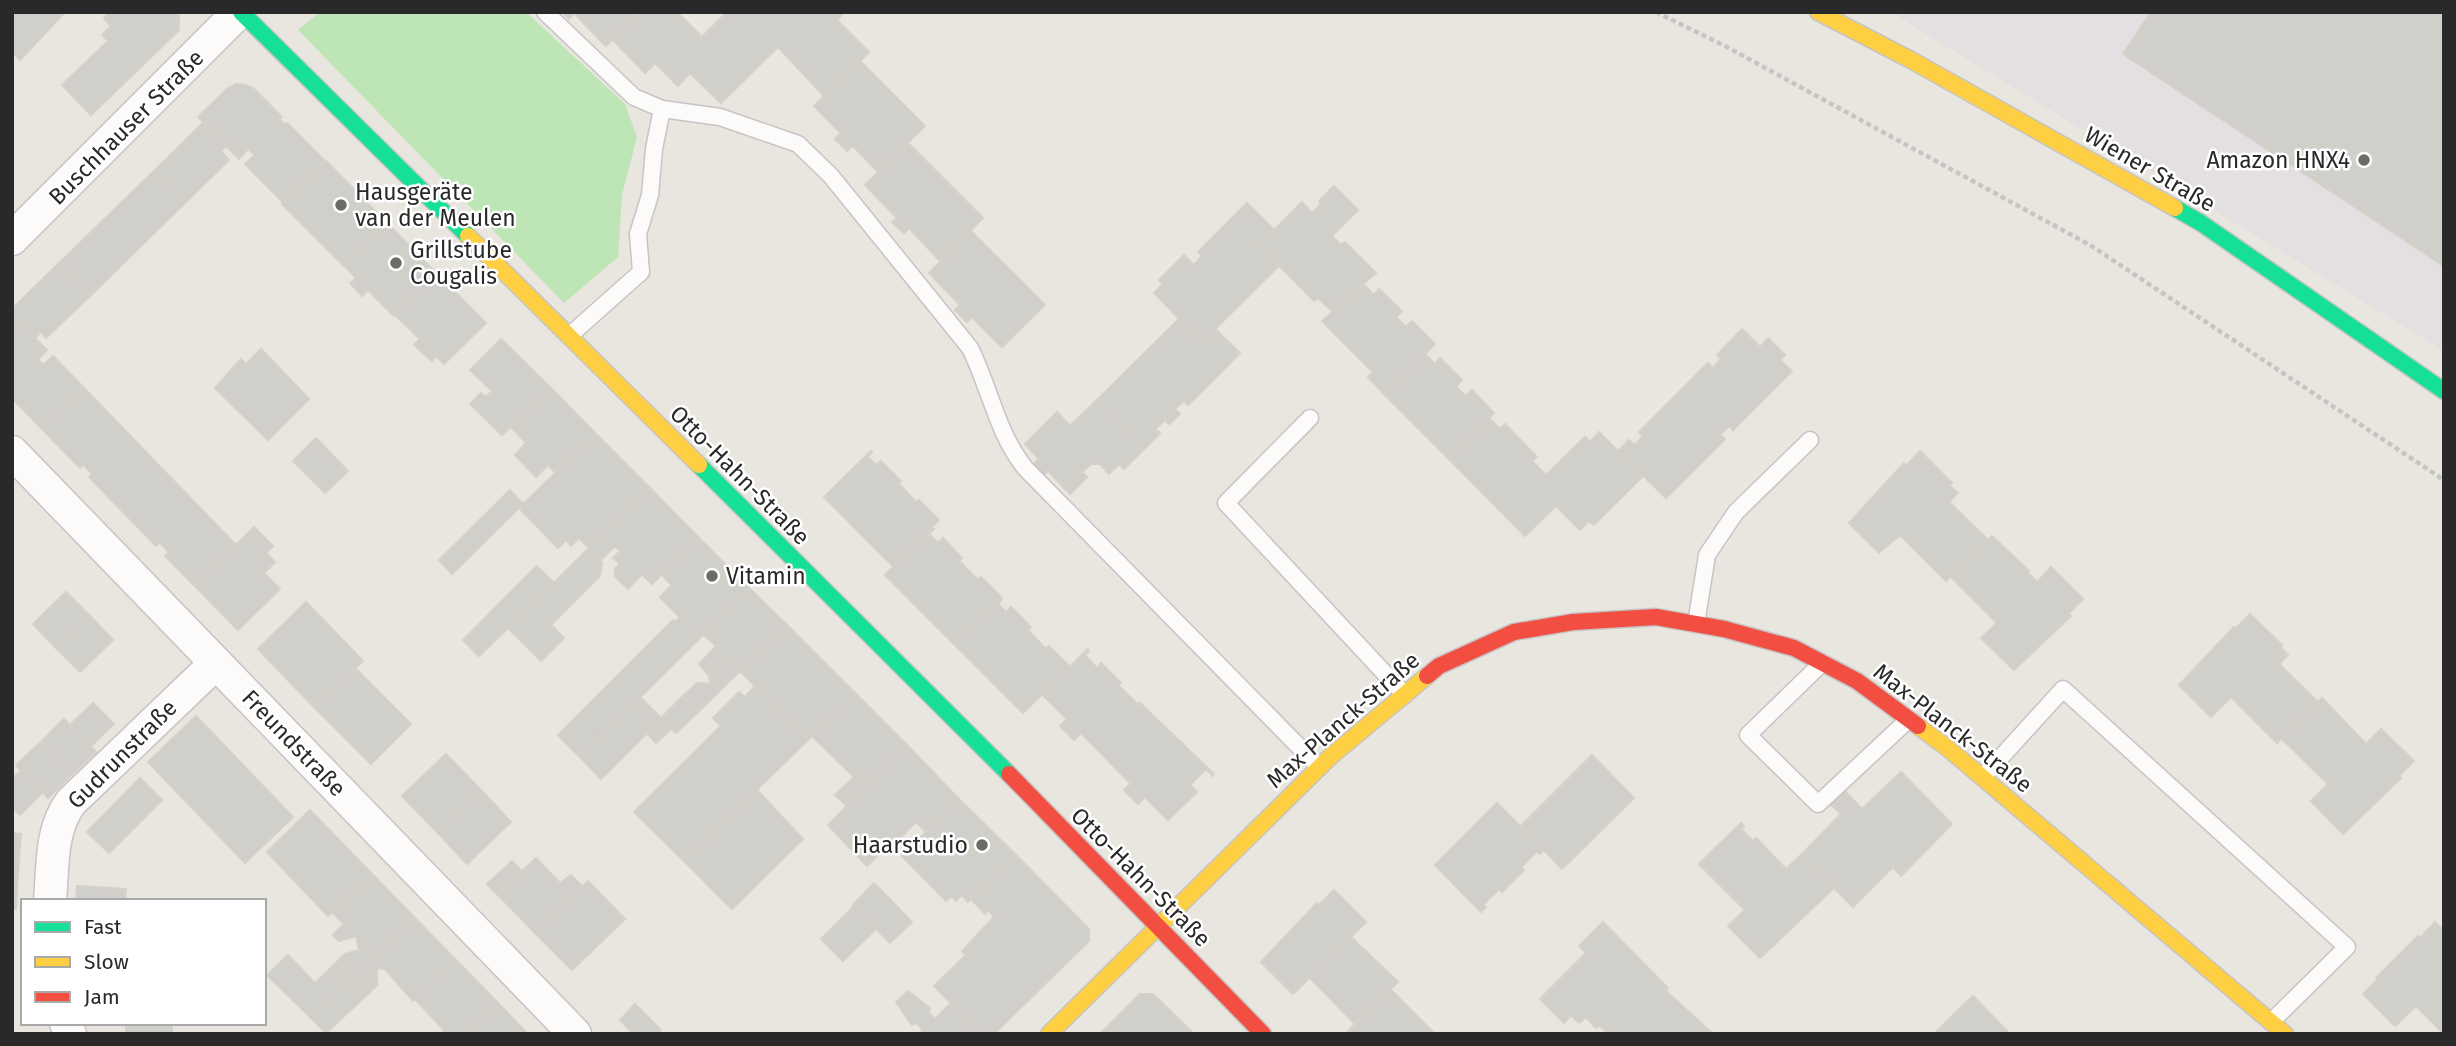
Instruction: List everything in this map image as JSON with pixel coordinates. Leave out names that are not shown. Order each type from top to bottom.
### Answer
[{"type":"street","name":"Buschhauser Straße","points":[[12,240],[240,12]]},
{"type":"street","name":"Otto-Hahn-Straße","points":[[240,12],[569,336],[1158,925],[1263,1034]]},
{"type":"street","name":"Wiener Straße","points":[[1818,12],[1911,60],[2201,223],[2444,391]]},
{"type":"street","name":"Freundstraße","points":[[12,452],[575,1034]]},
{"type":"street","name":"Max-Planck-Straße","points":[[1049,1034],[1319,768],[1439,666],[1514,632],[1573,622],[1656,617],[1724,629],[1794,648],[1857,681],[1910,718],[1983,778],[2285,1034]]},
{"type":"street","name":"Gudrunstraße","points":[[50,899],[55,834],[61,815],[71,802],[216,663]]},
{"type":"lane","points":[[545,12],[634,97],[662,109],[720,117],[799,144],[831,176],[970,348],[1011,450],[1025,468],[1319,768]]},
{"type":"lane","points":[[569,336],[641,272],[638,234],[650,195],[654,149],[662,109]]},
{"type":"lane","points":[[1310,418],[1226,503],[1405,695]]},
{"type":"lane","points":[[1696,624],[1707,555],[1736,512],[1810,440]]},
{"type":"lane","points":[[1823,662],[1748,735],[1818,804],[1910,718]]},
{"type":"lane","points":[[1983,778],[2063,689],[2347,947],[2271,1022]]},
{"type":"path","points":[[1656,12],[1725,46],[2090,245],[2444,480]]},
{"type":"shaded area","points":[[1890,12],[2444,12],[2444,351]]},
{"type":"green space","points":[[320,12],[526,12],[625,104],[637,137],[622,195],[618,257],[564,303],[298,30]]},
{"type":"building","points":[[12,12],[65,12],[20,60],[12,52]]},
{"type":"building","points":[[109,12],[175,12],[179,16],[179,30],[91,115],[62,85],[108,41],[102,35],[111,26],[104,18]]},
{"type":"building","points":[[562,12],[640,12],[606,46],[574,13],[569,19]]},
{"type":"building","points":[[640,12],[677,12],[702,37],[727,12],[844,12],[837,20],[869,52],[824,96],[778,47],[721,103],[690,73],[678,86],[655,63],[645,73],[613,40]]},
{"type":"building","name":"Amazon HNX4","points":[[2151,12],[2444,12],[2444,266],[2123,54]]},
{"type":"building","points":[[860,61],[925,126],[878,172],[853,146],[847,151],[835,139],[841,133],[814,106]]},
{"type":"building","points":[[236,84],[253,88],[282,117],[279,119],[285,125],[287,123],[325,161],[283,202],[245,164],[255,155],[248,149],[239,159],[198,117],[228,88]]},
{"type":"building","points":[[204,122],[227,145],[221,151],[229,160],[186,202],[155,170]]},
{"type":"building","points":[[908,143],[983,218],[940,261],[909,228],[904,233],[892,222],[897,218],[865,185]]},
{"type":"building","points":[[326,161],[387,223],[344,266],[282,204]]},
{"type":"building","points":[[155,170],[186,202],[90,296],[58,264]]},
{"type":"building","points":[[1334,186],[1358,210],[1332,236],[1341,245],[1345,242],[1376,273],[1332,311],[1318,298],[1314,301],[1259,245],[1302,202],[1312,213],[1321,204],[1319,201]]},
{"type":"building","points":[[1247,203],[1274,230],[1259,245],[1279,266],[1202,342],[1154,293],[1163,284],[1159,280],[1184,255],[1194,265],[1202,256],[1198,252]]},
{"type":"building","points":[[387,223],[435,272],[393,315],[368,290],[362,296],[350,283],[356,278],[344,265]]},
{"type":"building","points":[[971,231],[1045,305],[1002,347],[972,317],[967,322],[955,310],[960,305],[929,273]]},
{"type":"building","points":[[58,264],[90,296],[46,338],[41,332],[35,338],[12,315],[12,309]]},
{"type":"building","points":[[435,272],[486,323],[444,364],[436,356],[432,361],[414,345],[420,339],[394,314]]},
{"type":"building","points":[[1364,285],[1374,295],[1379,289],[1402,311],[1396,317],[1406,327],[1412,321],[1435,344],[1384,394],[1368,377],[1373,372],[1322,321]]},
{"type":"building","points":[[12,315],[47,350],[38,359],[43,365],[53,356],[84,388],[42,429],[12,398]]},
{"type":"building","points":[[1179,319],[1202,342],[1215,329],[1240,353],[1188,405],[1184,401],[1175,409],[1180,414],[1169,424],[1165,420],[1155,429],[1160,433],[1145,448],[1097,400]]},
{"type":"building","points":[[1742,329],[1760,347],[1768,338],[1785,355],[1780,360],[1792,371],[1733,430],[1729,426],[1720,435],[1725,439],[1666,498],[1618,451],[1629,440],[1634,445],[1643,437],[1639,432],[1708,363],[1713,368],[1721,359],[1717,355]]},
{"type":"building","points":[[501,339],[551,388],[502,435],[470,404],[481,393],[486,397],[492,391],[470,370]]},
{"type":"building","points":[[261,349],[309,399],[268,440],[215,388],[241,359],[246,364]]},
{"type":"building","points":[[1425,354],[1435,364],[1440,358],[1462,380],[1456,387],[1466,396],[1472,390],[1494,413],[1449,459],[1384,394]]},
{"type":"building","points":[[84,388],[236,545],[195,586],[165,556],[169,552],[160,543],[156,546],[89,477],[92,474],[83,464],[80,468],[42,429]]},
{"type":"building","points":[[551,388],[596,434],[556,473],[548,465],[536,477],[515,455],[526,443],[511,427]]},
{"type":"building","points":[[1097,400],[1145,448],[1124,469],[1119,464],[1109,474],[1100,464],[1091,464],[1082,472],[1087,477],[1070,494],[1048,471],[1045,474],[1034,463],[1039,459],[1025,444],[1057,412],[1070,426]]},
{"type":"building","points":[[1489,418],[1500,429],[1505,424],[1537,457],[1532,461],[1546,475],[1585,437],[1590,442],[1599,432],[1643,476],[1594,525],[1589,521],[1580,530],[1556,506],[1525,536],[1449,459]]},
{"type":"building","points":[[596,434],[650,488],[589,548],[579,538],[571,546],[566,540],[558,548],[519,508]]},
{"type":"building","points":[[316,438],[348,471],[325,493],[293,461]]},
{"type":"building","points":[[871,451],[868,457],[876,465],[881,461],[901,481],[898,483],[916,502],[919,500],[939,520],[893,566],[824,497]]},
{"type":"building","points":[[1920,451],[1952,483],[1949,485],[1958,493],[1949,502],[1988,540],[1946,581],[1900,535],[1879,553],[1849,523],[1904,463],[1906,466]]},
{"type":"building","points":[[650,488],[699,538],[652,584],[642,574],[628,589],[615,576],[615,569],[620,564],[613,558],[620,551],[615,546],[600,561],[600,576],[551,625],[564,638],[541,661],[508,628]]},
{"type":"building","points":[[510,490],[523,504],[452,574],[439,560]]},
{"type":"building","points":[[254,527],[273,546],[266,553],[275,562],[264,573],[280,589],[238,630],[195,586]]},
{"type":"building","points":[[934,529],[929,534],[938,543],[943,538],[962,558],[959,561],[978,580],[981,577],[1001,597],[954,644],[885,575]]},
{"type":"building","points":[[1992,536],[2037,582],[2051,567],[2083,599],[2069,613],[2071,616],[2014,670],[1981,638],[1997,623],[1951,577]]},
{"type":"building","points":[[699,538],[749,588],[700,638],[660,597],[672,585],[662,575]]},
{"type":"building","points":[[537,566],[554,583],[479,656],[463,640]]},
{"type":"building","points":[[749,588],[787,625],[740,671],[729,658],[710,677],[699,664],[716,646],[703,634]]},
{"type":"building","points":[[66,592],[90,616],[56,648],[33,624]]},
{"type":"building","points":[[1001,597],[998,604],[1006,612],[1011,607],[1031,627],[1028,630],[1046,649],[1049,646],[1070,667],[1023,713],[954,644]]},
{"type":"building","points":[[306,602],[363,661],[314,707],[258,649]]},
{"type":"building","points":[[2250,614],[2282,645],[2280,647],[2288,655],[2279,664],[2318,702],[2277,743],[2231,697],[2211,717],[2179,685],[2234,627],[2235,629]]},
{"type":"building","points":[[90,616],[113,640],[80,672],[56,648]]},
{"type":"building","points":[[680,617],[700,638],[580,757],[558,735],[673,620],[675,622]]},
{"type":"building","points":[[787,625],[856,694],[808,740],[740,671]]},
{"type":"building","points":[[1088,649],[1085,655],[1097,668],[1101,663],[1138,705],[1140,703],[1214,774],[1213,776],[1206,769],[1190,785],[1197,792],[1168,820],[1145,797],[1138,804],[1124,790],[1131,784],[1081,733],[1074,740],[1060,726],[1067,719],[1042,694]]},
{"type":"building","points":[[729,658],[740,671],[698,712],[683,696],[697,683],[710,684],[709,674],[710,677]]},
{"type":"building","points":[[355,668],[411,724],[371,764],[314,707]]},
{"type":"building","points":[[755,686],[808,740],[684,861],[634,812],[721,726],[713,718],[739,692],[745,697]]},
{"type":"building","points":[[856,694],[907,745],[846,805],[835,795],[854,777],[812,736]]},
{"type":"building","points":[[683,696],[698,712],[676,733],[661,718]]},
{"type":"building","points":[[640,697],[654,711],[640,726],[647,733],[601,779],[580,757]]},
{"type":"building","points":[[2322,698],[2366,744],[2381,729],[2414,761],[2399,776],[2401,778],[2343,834],[2311,801],[2328,784],[2282,739]]},
{"type":"building","points":[[93,703],[114,724],[91,746],[70,725]]},
{"type":"building","points":[[654,711],[671,729],[656,743],[640,726]]},
{"type":"building","points":[[196,716],[293,817],[245,863],[148,762]]},
{"type":"building","points":[[64,719],[96,752],[72,774],[41,742]]},
{"type":"building","points":[[41,742],[72,774],[48,798],[16,765]]},
{"type":"building","points":[[907,745],[959,799],[926,832],[916,822],[898,840],[895,838],[867,866],[828,825]]},
{"type":"building","points":[[446,754],[481,790],[437,832],[402,796]]},
{"type":"building","points":[[1592,755],[1634,798],[1562,869],[1521,826]]},
{"type":"building","points":[[22,770],[43,792],[20,815],[12,807],[12,779]]},
{"type":"building","points":[[1901,772],[1952,824],[1901,876],[1893,867],[1853,907],[1801,855],[1841,814],[1831,805],[1845,791],[1862,809]]},
{"type":"building","points":[[140,778],[162,800],[109,853],[87,832]]},
{"type":"building","points":[[481,790],[511,822],[467,864],[437,832]]},
{"type":"building","points":[[757,790],[803,839],[732,909],[684,861]]},
{"type":"building","points":[[959,799],[1016,855],[968,902],[962,895],[956,901],[952,896],[946,901],[902,856]]},
{"type":"building","points":[[1497,803],[1544,850],[1539,854],[1537,851],[1521,867],[1524,870],[1502,892],[1499,889],[1483,905],[1486,907],[1481,912],[1435,865]]},
{"type":"building","points":[[310,810],[372,874],[328,916],[267,852]]},
{"type":"building","points":[[1741,823],[1744,826],[1741,829],[1753,841],[1756,838],[1786,869],[1801,855],[1834,888],[1760,958],[1728,926],[1745,910],[1699,864]]},
{"type":"building","points":[[12,833],[21,834],[18,872],[12,871]]},
{"type":"building","points":[[1016,855],[1089,929],[1089,941],[994,1034],[981,1034],[934,986],[966,955],[962,951],[993,918],[988,910],[985,914],[971,899]]},
{"type":"building","points":[[536,858],[560,883],[571,875],[582,886],[535,933],[498,895]]},
{"type":"building","points":[[512,861],[522,871],[498,895],[487,884]]},
{"type":"building","points":[[12,871],[18,872],[16,909],[12,909]]},
{"type":"building","points":[[372,874],[414,917],[352,977],[337,962],[345,954],[359,950],[356,936],[339,941],[333,935],[344,924],[333,913]]},
{"type":"building","points":[[588,881],[625,919],[572,970],[535,933]]},
{"type":"building","points":[[874,883],[912,922],[890,943],[853,905]]},
{"type":"building","points":[[77,886],[126,889],[125,899],[76,899]]},
{"type":"building","points":[[1334,890],[1366,922],[1293,994],[1261,962],[1317,903],[1319,905]]},
{"type":"building","points":[[854,906],[876,929],[843,961],[821,939]]},
{"type":"building","points":[[414,917],[456,960],[413,1001],[385,969],[377,968],[377,985],[368,994],[352,977]]},
{"type":"building","points":[[1603,922],[1668,988],[1665,990],[1713,1034],[1608,1034],[1599,1025],[1596,1028],[1586,1017],[1579,1023],[1571,1015],[1564,1023],[1540,999],[1586,953],[1579,946]]},
{"type":"building","points":[[2435,922],[2444,931],[2444,1034],[2416,1006],[2395,1026],[2363,994],[2418,936],[2420,938]]},
{"type":"building","points":[[1351,937],[1398,982],[1355,1024],[1309,977]]},
{"type":"building","points":[[288,955],[315,983],[337,962],[352,977],[310,1017],[267,975]]},
{"type":"building","points":[[456,960],[498,1003],[466,1034],[444,1034],[443,1029],[415,999]]},
{"type":"building","points":[[352,977],[368,994],[326,1033],[310,1017]]},
{"type":"building","points":[[1390,989],[1435,1034],[1351,1034],[1348,1031]]},
{"type":"building","points":[[908,991],[930,1008],[928,1012],[935,1019],[951,1003],[981,1034],[919,1034],[923,1030],[917,1023],[912,1025],[896,1002]]},
{"type":"building","points":[[1140,994],[1153,994],[1194,1034],[1100,1034]]},
{"type":"building","points":[[1973,996],[2010,1034],[1934,1034],[1957,1011]]},
{"type":"building","points":[[498,1003],[528,1034],[466,1034]]},
{"type":"building","points":[[635,1004],[661,1030],[657,1034],[633,1034],[620,1020]]},
{"type":"building","points":[[126,1025],[172,1025],[172,1034],[126,1034]]},
{"type":"traffic: fast","points":[[241,12],[468,236]]},
{"type":"traffic: fast","points":[[2175,208],[2201,223],[2444,391]]},
{"type":"traffic: fast","points":[[699,465],[1009,774]]},
{"type":"traffic: slow","points":[[1818,12],[1911,60],[2175,208]]},
{"type":"traffic: slow","points":[[468,236],[699,465]]},
{"type":"traffic: slow","points":[[1049,1034],[1331,756],[1427,676]]},
{"type":"traffic: slow","points":[[1918,726],[1950,750],[2285,1034]]},
{"type":"traffic: jam","points":[[1427,676],[1439,666],[1514,632],[1573,622],[1656,617],[1724,629],[1794,648],[1857,681],[1918,726]]},
{"type":"traffic: jam","points":[[1009,774],[1263,1034]]},
{"type":"place","name":"Amazon HNX4","points":[[2364,160]]},
{"type":"place","name":"Hausgeräte van der Meulen","points":[[341,205]]},
{"type":"place","name":"Grillstube Cougalis","points":[[396,263]]},
{"type":"place","name":"Vitamin","points":[[712,576]]},
{"type":"place","name":"Haarstudio","points":[[982,845]]}]
